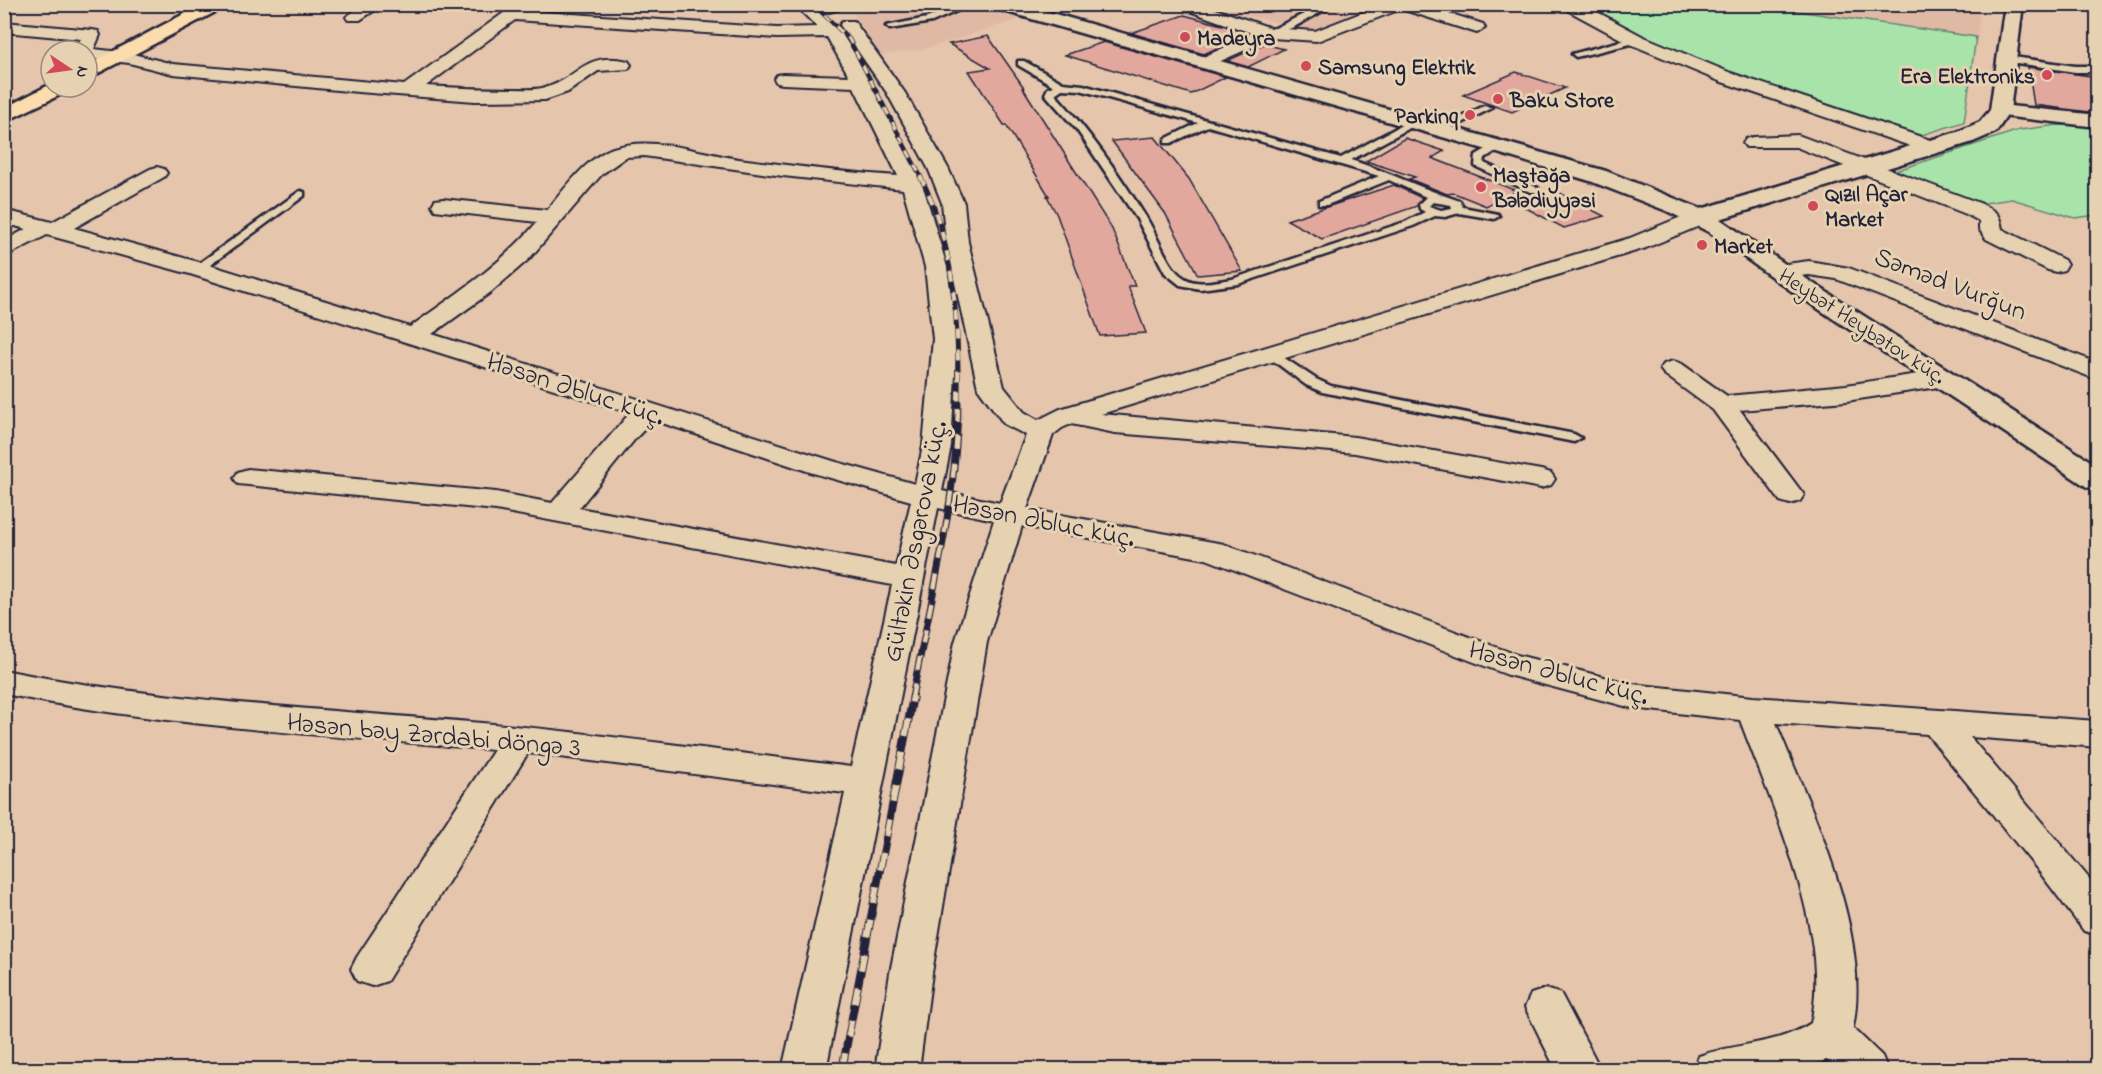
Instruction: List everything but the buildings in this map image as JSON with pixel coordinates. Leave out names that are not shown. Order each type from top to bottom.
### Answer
[{"type":"main road","points":[[99,54],[200,4]]},
{"type":"main road","points":[[99,55],[217,4]]},
{"type":"main road","name":"Heybət Heybətov küç.","points":[[999,4],[1499,146],[1606,179],[1701,217],[1779,271],[2096,477]]},
{"type":"main road","points":[[1701,217],[1981,131],[1994,120],[2000,111],[2014,4]]},
{"type":"main road","points":[[4,106],[39,88]]},
{"type":"main road","points":[[4,116],[39,98]]},
{"type":"main road","points":[[2000,111],[2097,121]]},
{"type":"street","points":[[354,17],[376,4]]},
{"type":"street","points":[[1184,4],[1269,33],[1317,36],[1401,4],[1477,28]]},
{"type":"street","points":[[1564,4],[1582,10],[1636,40],[1725,77],[1932,147]]},
{"type":"street","points":[[407,91],[520,10],[777,33],[826,10],[843,18],[896,93],[938,168],[953,203],[957,242],[982,356],[992,388],[1014,418],[1041,432]]},
{"type":"street","name":"Gültəkin Əsgərova küç.","points":[[804,1070],[937,446],[945,339],[936,267],[912,183],[859,81],[826,10]]},
{"type":"street","points":[[9,30],[92,35],[89,39]]},
{"type":"street","points":[[1205,63],[1269,33]]},
{"type":"street","points":[[99,57],[173,69],[407,91],[476,95],[545,94],[562,88],[594,66],[622,65]]},
{"type":"street","points":[[783,79],[859,81]]},
{"type":"street","points":[[1753,143],[1798,141],[1985,213],[1990,218],[1990,229],[1994,234],[2056,265]]},
{"type":"street","points":[[413,336],[496,276],[522,253],[583,182],[612,156],[631,150],[854,179],[912,183]]},
{"type":"street","points":[[4,250],[157,173]]},
{"type":"street","points":[[443,205],[554,217]]},
{"type":"street","name":"Həsən Əbluc küç.","points":[[4,216],[198,269],[823,467],[925,496],[1010,515],[1214,552],[1508,664],[1632,696],[1753,709],[2097,734]]},
{"type":"street","points":[[897,1070],[911,973],[971,642],[1010,515],[1041,432],[1052,422],[1069,415],[1629,246],[1701,217]]},
{"type":"street","name":"Səməd Vurğun","points":[[1779,271],[1809,268],[1841,273],[2097,372]]},
{"type":"street","points":[[1673,369],[1722,404],[1790,495]]},
{"type":"street","points":[[1722,404],[1846,393],[1944,378]]},
{"type":"street","points":[[1166,384],[1168,430]]},
{"type":"street","points":[[560,512],[625,433],[648,410]]},
{"type":"street","points":[[1069,415],[1115,425],[1355,445],[1542,478]]},
{"type":"street","points":[[248,478],[426,493],[560,512],[908,578]]},
{"type":"street","name":"Həsən bəy Zərdabi döngə 3","points":[[4,682],[62,695],[241,717],[519,739],[865,782]]},
{"type":"street","points":[[1715,1070],[1759,1062],[1811,1047],[1830,1034],[1837,999],[1831,936],[1821,891],[1753,709]]},
{"type":"street","points":[[1937,722],[2052,859],[2097,919]]},
{"type":"street","points":[[372,969],[519,739]]},
{"type":"street","points":[[1546,1007],[1579,1070]]},
{"type":"street","points":[[1830,1034],[1866,1070]]},
{"type":"lane","points":[[890,26],[929,20],[969,4]]},
{"type":"lane","points":[[1269,33],[1291,25],[1331,4]]},
{"type":"lane","points":[[1576,54],[1636,40]]},
{"type":"lane","points":[[2007,59],[2075,69],[2097,69]]},
{"type":"lane","points":[[1021,63],[1061,86]]},
{"type":"lane","points":[[1434,212],[1408,224],[1234,282],[1185,284],[1176,280],[1171,273],[1142,219],[1081,128],[1050,94],[1051,90],[1061,86],[1080,87],[1342,161],[1389,177],[1437,198],[1456,203],[1458,209]]},
{"type":"lane","points":[[1441,130],[1487,108]]},
{"type":"lane","points":[[1342,161],[1414,122]]},
{"type":"lane","points":[[1168,141],[1206,123]]},
{"type":"lane","points":[[1499,146],[1480,157],[1479,164],[1534,190]]},
{"type":"lane","points":[[1323,203],[1389,177]]},
{"type":"lane","points":[[198,269],[300,194]]},
{"type":"lane","points":[[1437,198],[1424,204],[1424,207],[1434,212],[1449,213],[1458,209],[1494,216]]},
{"type":"lane","points":[[1271,353],[1311,382],[1336,392],[1574,438]]},
{"type":"shaded area","points":[[895,4],[975,5],[1022,18],[928,48],[881,55],[851,10]]},
{"type":"shaded area","points":[[1200,5],[1382,5],[1313,31]]},
{"type":"shaded area","points":[[1754,5],[1981,5],[1977,36]]},
{"type":"green space","points":[[1580,5],[1755,5],[1976,37],[1964,122],[1912,138],[1717,70],[1637,36],[1586,6]]},
{"type":"green space","points":[[2058,125],[2097,126],[2097,215],[2075,218],[2012,199],[1984,203],[1889,173],[2019,130]]},
{"type":"railway","points":[[813,4],[849,39],[921,177]]},
{"type":"railway","points":[[920,176],[941,230],[953,288],[958,347],[958,403]]},
{"type":"railway","points":[[912,698],[948,514],[958,403]]},
{"type":"railway","points":[[842,1070],[913,696]]},
{"type":"place","name":"Madeyra","points":[[1185,37]]},
{"type":"place","name":"Samsung Elektrik","points":[[1306,66]]},
{"type":"place","name":"Era Elektroniks","points":[[2047,75]]},
{"type":"place","name":"Baku Store","points":[[1498,99]]},
{"type":"place","name":"Parkinq","points":[[1470,115]]},
{"type":"place","name":"Maştağa Bələdiyyəsi","points":[[1481,187]]},
{"type":"place","name":"Qızıl Açar Market","points":[[1813,206]]},
{"type":"place","name":"Market","points":[[1702,245]]}]
